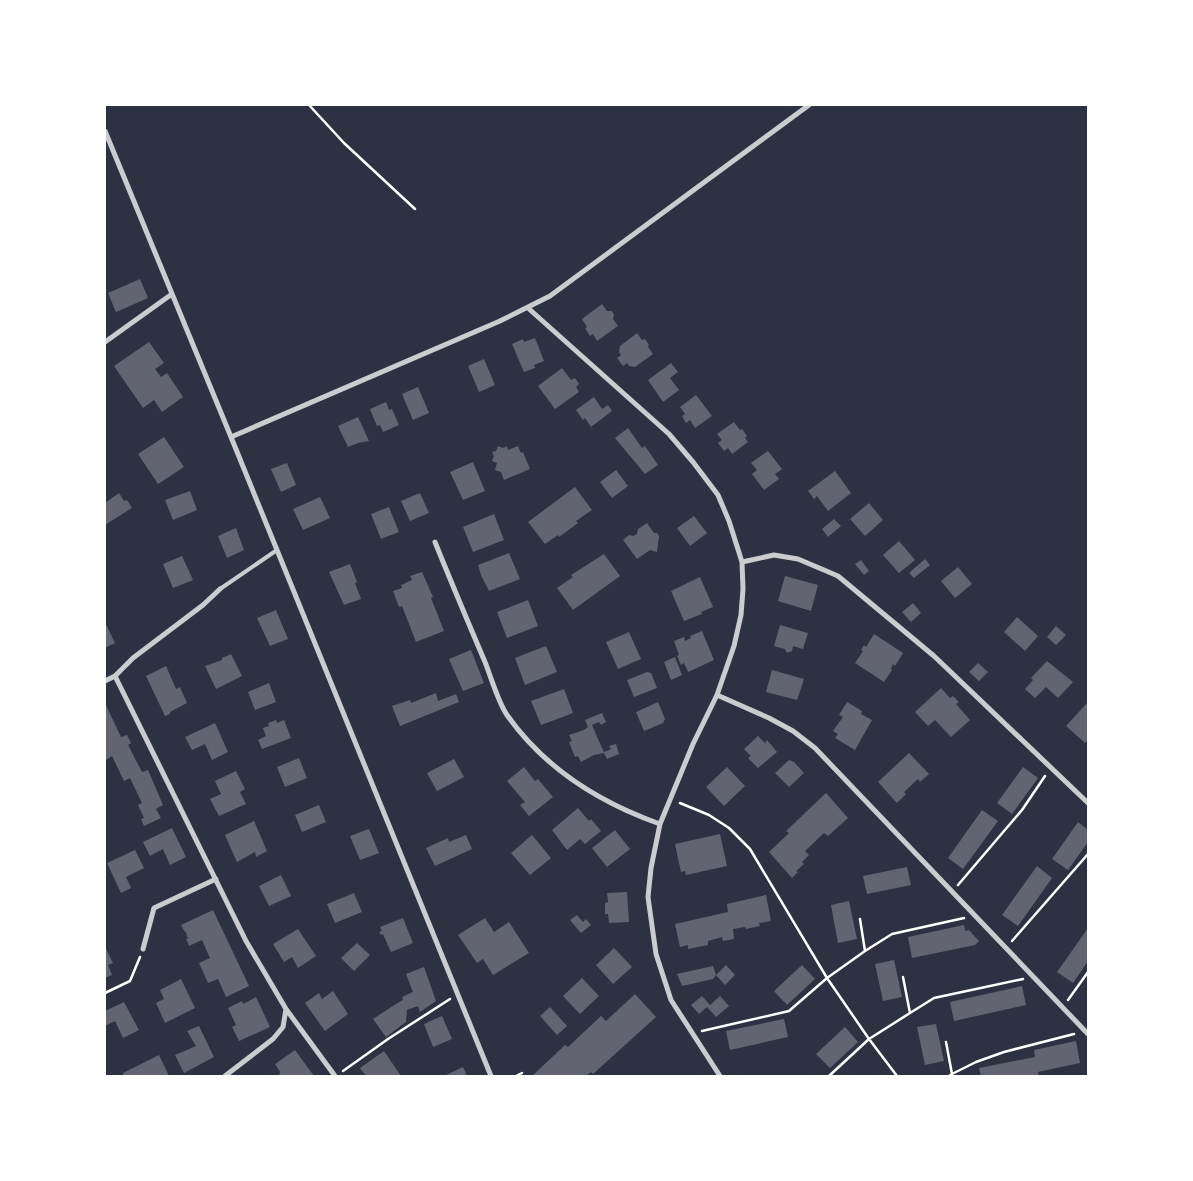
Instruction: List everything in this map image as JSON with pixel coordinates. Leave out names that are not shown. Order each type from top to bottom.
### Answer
[{"type":"street","points":[[231,436],[528,308],[550,296],[809,105]]},
{"type":"street","points":[[105,131],[491,1076]]},
{"type":"street","points":[[105,342],[172,294]]},
{"type":"street","points":[[528,308],[669,434],[687,455],[718,495],[729,521],[742,562],[743,589],[741,615],[734,646],[717,696],[693,744],[660,824],[651,868],[648,897],[656,954],[671,1000],[720,1076]]},
{"type":"street","points":[[435,542],[506,714],[530,742],[563,774],[595,796],[632,814],[660,824]]},
{"type":"street","points":[[742,562],[774,555],[798,559],[838,576],[934,656],[1088,803]]},
{"type":"street","points":[[105,682],[115,676],[133,658],[220,590]]},
{"type":"street","points":[[115,676],[246,941],[286,1009],[335,1076]]},
{"type":"street","points":[[717,696],[769,718],[793,731],[816,748],[1087,1032]]},
{"type":"street","points":[[143,949],[154,908],[216,879]]},
{"type":"street","points":[[224,1076],[272,1039],[283,1027],[286,1009]]},
{"type":"lane","points":[[220,590],[277,550]]},
{"type":"path","points":[[309,105],[344,143],[415,210]]},
{"type":"path","points":[[953,892],[1022,810],[1050,768]]},
{"type":"path","points":[[671,800],[709,815],[729,828],[750,849],[827,978],[897,1076]]},
{"type":"path","points":[[1006,948],[1088,854]]},
{"type":"path","points":[[691,1033],[789,1011],[827,978],[892,934],[976,916]]},
{"type":"path","points":[[860,919],[865,951]]},
{"type":"path","points":[[105,993],[130,981],[143,949]]},
{"type":"path","points":[[1063,1007],[1088,972]]},
{"type":"path","points":[[903,977],[910,1012]]},
{"type":"path","points":[[829,1076],[869,1039],[934,998],[1034,977]]},
{"type":"path","points":[[343,1071],[457,994]]},
{"type":"path","points":[[946,1042],[951,1075],[976,1062],[1004,1052],[1087,1032]]},
{"type":"path","points":[[516,1076],[522,1073]]},
{"type":"building","points":[[140,279],[148,298],[116,312],[108,293]]},
{"type":"building","points":[[602,304],[607,311],[612,311],[613,319],[618,326],[597,341],[593,334],[590,336],[582,319]]},
{"type":"building","points":[[637,333],[642,340],[645,339],[653,354],[635,367],[629,366],[627,363],[623,366],[617,358],[621,355],[619,352],[620,346]]},
{"type":"building","points":[[535,338],[544,361],[534,365],[535,368],[524,372],[512,344],[523,339],[524,342]]},
{"type":"building","points":[[149,342],[164,363],[155,369],[161,377],[167,373],[183,397],[162,412],[154,400],[143,408],[114,366]]},
{"type":"building","points":[[484,359],[495,385],[479,392],[468,366]]},
{"type":"building","points":[[671,363],[678,372],[670,378],[679,390],[663,402],[648,380]]},
{"type":"building","points":[[562,368],[571,380],[575,378],[579,384],[576,387],[579,392],[555,409],[538,386]]},
{"type":"building","points":[[418,387],[429,413],[413,420],[402,394]]},
{"type":"building","points":[[696,395],[712,416],[695,428],[690,420],[686,423],[682,416],[685,414],[680,407]]},
{"type":"building","points":[[594,397],[602,409],[608,405],[612,411],[591,427],[576,410]]},
{"type":"building","points":[[386,402],[389,410],[392,409],[399,425],[383,432],[380,425],[377,426],[370,409]]},
{"type":"building","points":[[358,417],[369,441],[348,447],[338,426]]},
{"type":"building","points":[[734,422],[747,436],[745,438],[748,442],[732,454],[728,448],[724,451],[718,443],[722,440],[717,434]]},
{"type":"building","points":[[628,428],[642,448],[645,446],[658,465],[645,474],[615,438]]},
{"type":"building","points":[[164,437],[184,467],[158,484],[138,454]]},
{"type":"building","points":[[498,446],[503,448],[507,446],[508,450],[518,446],[521,453],[523,452],[530,469],[504,480],[501,472],[495,470],[497,463],[492,461],[494,456],[492,452],[496,451]]},
{"type":"building","points":[[768,451],[782,469],[775,474],[779,479],[764,490],[752,474],[757,470],[751,463]]},
{"type":"building","points":[[473,462],[485,491],[463,500],[450,472]]},
{"type":"building","points":[[287,463],[296,485],[281,492],[271,469]]},
{"type":"building","points":[[616,470],[628,486],[612,498],[600,482]]},
{"type":"building","points":[[835,471],[851,493],[828,511],[817,496],[814,499],[808,491]]},
{"type":"building","points":[[575,487],[592,510],[576,521],[578,523],[559,537],[558,535],[545,544],[528,522]]},
{"type":"building","points":[[190,491],[197,510],[173,520],[165,500]]},
{"type":"building","points":[[119,493],[132,508],[105,525],[105,503]]},
{"type":"building","points":[[420,493],[429,513],[410,521],[401,501]]},
{"type":"building","points":[[320,497],[330,518],[303,530],[293,509]]},
{"type":"building","points":[[869,503],[883,520],[865,536],[850,519]]},
{"type":"building","points":[[389,507],[399,532],[381,539],[371,514]]},
{"type":"building","points":[[494,514],[504,540],[473,552],[463,527]]},
{"type":"building","points":[[694,516],[707,533],[690,546],[677,528]]},
{"type":"building","points":[[834,519],[841,526],[828,537],[822,529]]},
{"type":"building","points":[[647,523],[654,533],[657,533],[659,536],[657,552],[650,550],[637,559],[623,540],[629,535],[637,534],[638,529]]},
{"type":"building","points":[[236,528],[244,550],[227,558],[218,536]]},
{"type":"building","points":[[899,541],[915,560],[899,573],[883,555]]},
{"type":"building","points":[[509,553],[520,579],[489,591],[478,565]]},
{"type":"building","points":[[604,554],[620,576],[573,610],[557,588],[573,577],[571,575]]},
{"type":"building","points":[[182,556],[193,580],[173,588],[163,564]]},
{"type":"building","points":[[925,559],[930,565],[914,578],[909,573]]},
{"type":"building","points":[[861,560],[869,571],[864,575],[855,564]]},
{"type":"building","points":[[350,564],[361,599],[344,605],[329,572]]},
{"type":"building","points":[[958,567],[972,584],[955,598],[941,581]]},
{"type":"building","points":[[422,572],[433,597],[431,598],[444,631],[416,642],[402,606],[399,607],[393,591],[402,588],[401,585],[412,580],[410,576]]},
{"type":"building","points":[[785,576],[818,585],[811,611],[778,601]]},
{"type":"building","points":[[700,577],[713,607],[701,612],[702,614],[684,621],[671,591]]},
{"type":"building","points":[[528,600],[538,626],[507,638],[497,612]]},
{"type":"building","points":[[913,603],[921,613],[911,622],[902,612]]},
{"type":"building","points":[[276,610],[288,639],[270,646],[257,618]]},
{"type":"building","points":[[1017,617],[1038,636],[1025,651],[1004,632]]},
{"type":"building","points":[[105,622],[115,643],[105,648]]},
{"type":"building","points":[[780,625],[808,633],[803,649],[793,646],[792,651],[787,653],[785,649],[774,646]]},
{"type":"building","points":[[1056,626],[1066,635],[1056,645],[1047,637]]},
{"type":"building","points":[[702,631],[714,660],[688,672],[684,663],[681,665],[674,641],[684,637],[685,641],[691,638],[690,636]]},
{"type":"building","points":[[629,632],[641,659],[618,669],[606,642]]},
{"type":"building","points":[[874,634],[903,653],[895,666],[893,664],[892,670],[884,682],[855,663],[863,651],[861,650],[864,645],[866,647]]},
{"type":"building","points":[[546,646],[557,672],[525,685],[515,658]]},
{"type":"building","points":[[471,650],[484,683],[463,691],[449,659]]},
{"type":"building","points":[[231,654],[242,676],[216,689],[205,666],[222,660],[222,658]]},
{"type":"building","points":[[675,657],[682,675],[671,680],[664,662]]},
{"type":"building","points":[[1047,661],[1073,682],[1058,698],[1046,687],[1035,698],[1025,689],[1033,680],[1031,678]]},
{"type":"building","points":[[978,663],[988,672],[979,681],[969,672]]},
{"type":"building","points":[[166,666],[176,689],[180,687],[187,703],[165,716],[146,676]]},
{"type":"building","points":[[772,670],[804,679],[797,700],[766,692]]},
{"type":"building","points":[[647,672],[651,673],[657,688],[634,697],[627,680]]},
{"type":"building","points":[[269,683],[276,702],[255,710],[248,692]]},
{"type":"building","points":[[941,688],[950,698],[953,696],[959,702],[956,704],[970,720],[951,737],[935,720],[928,726],[915,712]]},
{"type":"building","points":[[564,689],[573,713],[541,725],[531,701]]},
{"type":"building","points":[[436,693],[438,701],[456,694],[459,702],[400,726],[392,706],[410,700],[411,703]]},
{"type":"building","points":[[658,702],[665,719],[663,723],[644,731],[636,712]]},
{"type":"building","points":[[847,702],[862,711],[861,714],[872,720],[855,750],[835,738],[838,734],[833,731],[843,717],[839,715]]},
{"type":"building","points":[[1088,702],[1088,740],[1085,743],[1066,726]]},
{"type":"building","points":[[105,703],[121,737],[127,735],[131,743],[128,745],[142,772],[148,770],[163,805],[156,809],[161,818],[144,826],[141,819],[144,818],[138,805],[142,803],[130,778],[124,781],[112,756],[106,760],[105,758]]},
{"type":"building","points":[[602,713],[606,722],[601,725],[599,722],[592,725],[604,752],[611,749],[609,746],[616,744],[619,754],[607,759],[604,753],[594,755],[581,762],[578,756],[575,757],[569,742],[572,741],[569,735],[584,730],[588,727],[585,720]]},
{"type":"building","points":[[276,720],[277,723],[284,720],[291,738],[262,749],[258,740],[266,736],[263,728],[269,726],[268,723]]},
{"type":"building","points":[[215,723],[228,752],[212,760],[205,744],[192,750],[185,737]]},
{"type":"building","points":[[758,736],[765,743],[767,740],[777,752],[758,768],[748,758],[751,756],[744,749]]},
{"type":"building","points":[[909,753],[929,774],[920,782],[918,779],[904,792],[906,794],[897,803],[878,782]]},
{"type":"building","points":[[299,758],[307,778],[285,787],[277,767]]},
{"type":"building","points":[[454,759],[464,777],[437,791],[427,773]]},
{"type":"building","points":[[789,760],[794,762],[804,773],[789,787],[775,773]]},
{"type":"building","points":[[524,767],[535,781],[538,779],[553,797],[529,816],[520,805],[525,802],[507,781]]},
{"type":"building","points":[[727,767],[745,786],[724,806],[706,787]]},
{"type":"building","points":[[1023,767],[1038,778],[1012,814],[997,803]]},
{"type":"building","points":[[236,771],[245,789],[240,792],[246,804],[219,816],[210,799],[221,794],[215,781]]},
{"type":"building","points":[[826,793],[848,818],[828,836],[824,833],[805,851],[809,855],[792,878],[769,852],[789,833],[786,831]]},
{"type":"building","points":[[319,805],[326,822],[302,832],[295,815]]},
{"type":"building","points":[[578,808],[601,831],[585,844],[580,839],[567,850],[552,830]]},
{"type":"building","points":[[982,810],[998,821],[963,869],[948,858]]},
{"type":"building","points":[[254,821],[267,851],[256,857],[255,852],[237,862],[225,835]]},
{"type":"building","points":[[1078,822],[1088,830],[1088,842],[1068,870],[1052,859]]},
{"type":"building","points":[[172,828],[186,857],[170,865],[163,849],[150,856],[143,842]]},
{"type":"building","points":[[369,829],[379,853],[360,860],[350,836]]},
{"type":"building","points":[[615,830],[630,849],[607,867],[592,848]]},
{"type":"building","points":[[720,834],[727,866],[686,875],[685,871],[681,872],[675,844]]},
{"type":"building","points":[[466,835],[472,849],[435,866],[426,848],[448,838],[449,842]]},
{"type":"building","points":[[532,835],[551,858],[530,875],[511,853]]},
{"type":"building","points":[[135,850],[144,868],[126,877],[131,888],[121,893],[107,863]]},
{"type":"building","points":[[1037,866],[1052,878],[1018,926],[1002,915]]},
{"type":"building","points":[[907,867],[911,885],[867,894],[863,876]]},
{"type":"building","points":[[281,875],[291,896],[269,906],[259,886]]},
{"type":"building","points":[[627,892],[629,922],[609,923],[608,914],[605,914],[605,903],[608,902],[607,893]]},
{"type":"building","points":[[354,893],[362,912],[335,923],[327,904]]},
{"type":"building","points":[[766,895],[771,921],[759,923],[760,926],[746,929],[745,927],[733,929],[734,939],[723,941],[722,937],[708,941],[708,945],[688,949],[688,945],[680,947],[675,924],[728,912],[727,904]]},
{"type":"building","points":[[849,901],[857,939],[838,943],[831,905]]},
{"type":"building","points":[[213,910],[249,986],[226,997],[218,979],[208,983],[199,963],[210,958],[202,940],[189,946],[186,939],[189,938],[181,925]]},
{"type":"building","points":[[577,915],[583,922],[586,919],[591,925],[581,933],[570,920]]},
{"type":"building","points":[[403,918],[413,943],[391,952],[383,934],[381,935],[379,932],[382,931],[380,927]]},
{"type":"building","points":[[485,918],[494,932],[509,922],[529,953],[493,975],[483,959],[477,963],[458,935]]},
{"type":"building","points":[[964,925],[965,931],[969,930],[979,941],[975,945],[912,958],[908,937]]},
{"type":"building","points":[[1088,928],[1088,961],[1073,983],[1057,972]]},
{"type":"building","points":[[298,929],[316,956],[298,968],[292,957],[284,962],[273,944]]},
{"type":"building","points":[[357,943],[370,955],[354,971],[341,958]]},
{"type":"building","points":[[105,947],[113,963],[108,965],[112,975],[105,978]]},
{"type":"building","points":[[614,948],[632,967],[613,984],[596,965]]},
{"type":"building","points":[[894,960],[902,997],[883,1001],[875,964]]},
{"type":"building","points":[[726,965],[735,975],[725,985],[716,975]]},
{"type":"building","points":[[802,965],[815,979],[787,1005],[774,991]]},
{"type":"building","points":[[713,966],[716,975],[713,979],[682,986],[677,974]]},
{"type":"building","points":[[424,967],[436,1001],[420,1012],[418,1006],[407,1010],[406,1022],[386,1037],[373,1019],[403,1000],[402,997],[413,992],[406,974]]},
{"type":"building","points":[[582,978],[599,996],[580,1014],[563,996]]},
{"type":"building","points":[[181,979],[195,1008],[165,1023],[156,1003],[164,999],[160,990]]},
{"type":"building","points":[[1022,986],[1026,1005],[954,1021],[950,1002]]},
{"type":"building","points":[[333,991],[348,1014],[325,1031],[305,1003],[319,993],[322,999]]},
{"type":"building","points":[[635,994],[656,1017],[593,1074],[591,1072],[586,1076],[532,1076],[565,1045],[568,1047],[601,1016],[606,1021]]},
{"type":"building","points":[[702,996],[710,1005],[720,996],[729,1006],[716,1017],[707,1007],[699,1014],[691,1005]]},
{"type":"building","points":[[256,997],[270,1027],[239,1041],[232,1027],[236,1025],[228,1008],[242,1001],[243,1004]]},
{"type":"building","points":[[124,1002],[139,1030],[123,1038],[115,1021],[105,1026],[105,1011]]},
{"type":"building","points":[[550,1007],[567,1026],[557,1035],[540,1016]]},
{"type":"building","points":[[442,1016],[452,1039],[433,1047],[424,1024]]},
{"type":"building","points":[[784,1019],[788,1037],[730,1050],[726,1031]]},
{"type":"building","points":[[936,1024],[944,1061],[925,1065],[917,1027]]},
{"type":"building","points":[[199,1026],[214,1057],[184,1073],[175,1055],[196,1046],[187,1031]]},
{"type":"building","points":[[845,1027],[858,1042],[830,1068],[816,1054]]},
{"type":"building","points":[[1076,1041],[1080,1063],[1038,1072],[1039,1076],[981,1076],[979,1068],[1035,1057],[1034,1050]]},
{"type":"building","points":[[295,1050],[314,1076],[279,1076],[280,1072],[275,1064]]},
{"type":"building","points":[[384,1051],[401,1076],[366,1076],[360,1068]]},
{"type":"building","points":[[159,1055],[169,1076],[124,1076],[123,1073]]},
{"type":"building","points":[[463,1067],[467,1076],[444,1076]]}]
